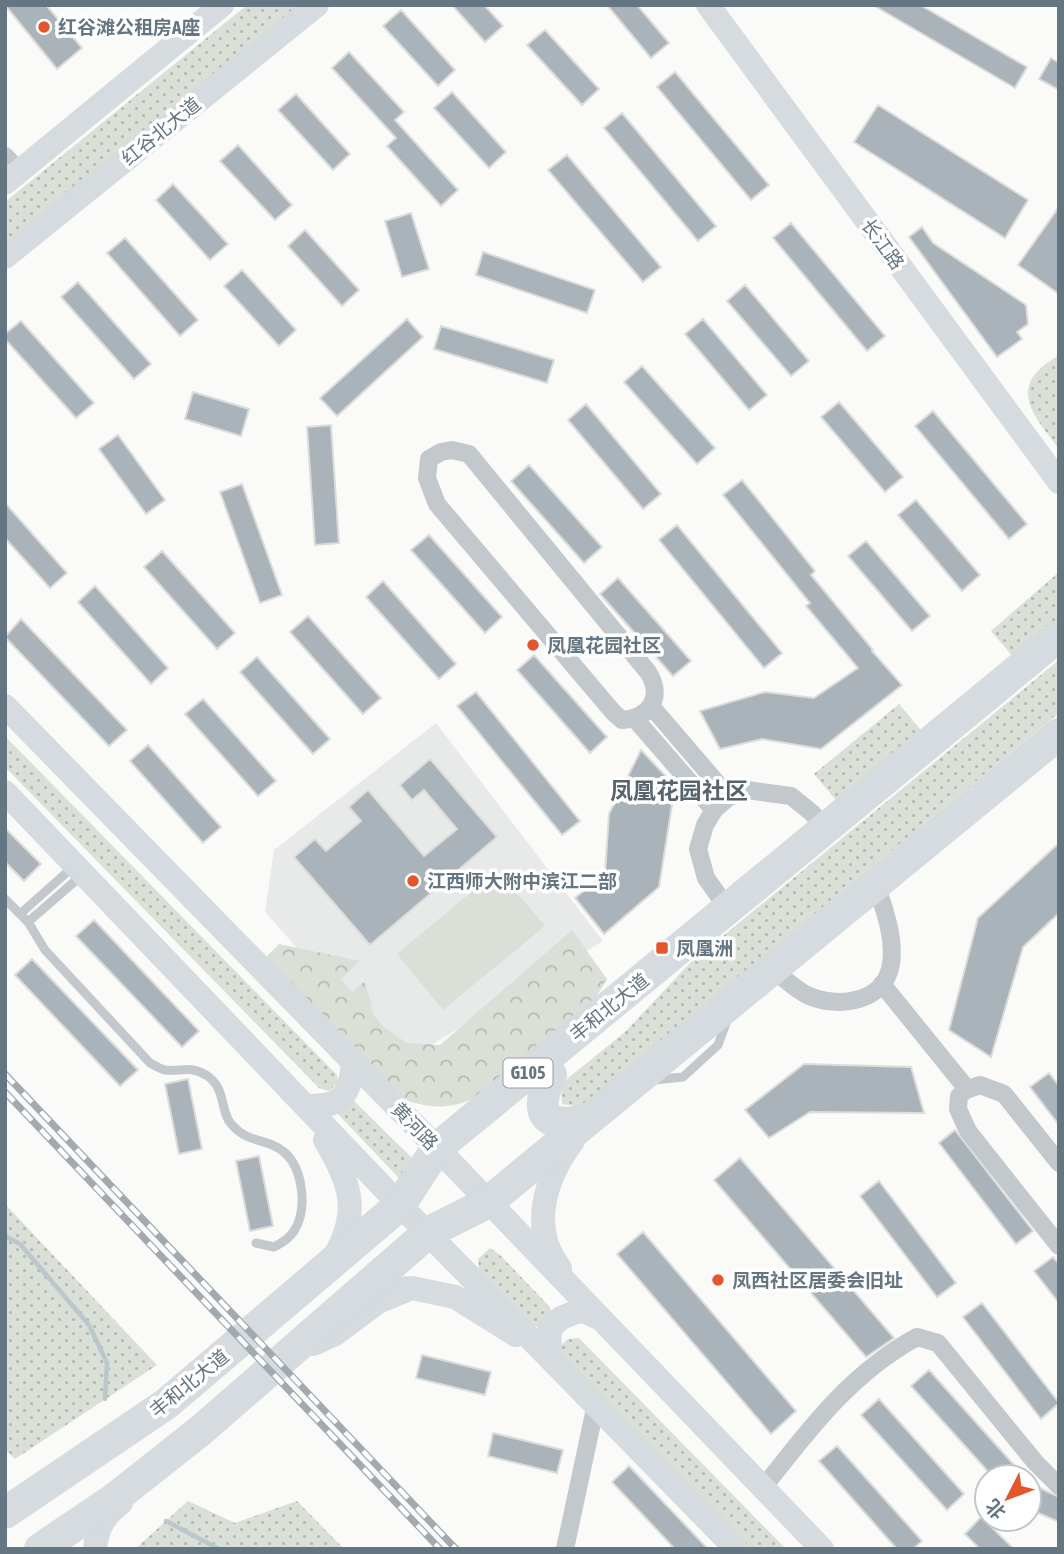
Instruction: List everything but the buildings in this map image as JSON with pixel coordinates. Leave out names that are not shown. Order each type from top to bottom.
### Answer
[{"type":"highway","name":"丰和北大道","points":[[7,1509],[166,1404],[400,1205],[442,1154],[679,949],[1059,636]]},
{"type":"highway","points":[[52,1546],[200,1431],[429,1232],[487,1203],[1059,734]]},
{"type":"highway","points":[[442,1154],[551,1075],[616,1023],[679,949]]},
{"type":"highway","points":[[551,1075],[541,1095],[541,1108],[548,1118],[557,1123],[569,1124],[588,1120]]},
{"type":"main road","points":[[10,170],[222,5]]},
{"type":"main road","name":"红谷北大道","points":[[5,257],[317,5]]},
{"type":"main road","name":"长江路","points":[[708,5],[1059,482]]},
{"type":"main road","name":"黄河路","points":[[5,706],[353,1062],[822,1549]]},
{"type":"main road","points":[[5,792],[400,1205],[736,1549]]},
{"type":"main road","points":[[306,1106],[324,1107],[337,1103],[352,1082],[353,1062]]},
{"type":"main road","points":[[306,1106],[340,1166],[351,1201],[350,1222],[344,1241],[329,1265]]},
{"type":"main road","points":[[588,1120],[558,1161],[550,1178],[543,1206],[542,1225],[552,1258],[599,1318]]},
{"type":"main road","points":[[352,1299],[383,1289],[412,1288],[455,1297],[550,1356]]},
{"type":"main road","points":[[95,1549],[98,1530],[106,1514],[172,1466],[296,1353],[335,1334],[378,1302],[412,1288]]},
{"type":"main road","points":[[550,1356],[551,1328],[561,1318],[581,1310],[599,1318]]},
{"type":"street","points":[[452,450],[469,454],[648,672],[655,683],[655,697],[651,706],[635,719],[622,720],[613,712],[437,504],[426,478],[429,458],[452,450]]},
{"type":"street","points":[[651,706],[729,797]]},
{"type":"street","points":[[635,719],[714,810]]},
{"type":"street","points":[[728,909],[706,878],[698,849],[705,825],[714,810],[729,797],[747,790],[791,796],[826,829]]},
{"type":"street","points":[[772,969],[805,994],[827,1002],[848,1002],[878,989],[891,967],[892,948],[876,884]]},
{"type":"street","points":[[878,989],[963,1093]]},
{"type":"street","points":[[1059,1163],[1004,1094],[980,1085],[963,1093],[958,1109],[968,1131],[1059,1246]]},
{"type":"street","points":[[763,1488],[822,1412],[897,1348],[917,1337],[938,1343],[1035,1462],[1059,1486]]},
{"type":"street","points":[[565,1549],[596,1404]]},
{"type":"lane","points":[[20,914],[79,869]]},
{"type":"lane","points":[[29,922],[79,869]]},
{"type":"lane","points":[[5,899],[29,922],[45,950],[150,1063],[164,1070],[189,1068],[208,1076],[219,1089],[227,1120],[248,1139],[282,1150],[296,1166],[302,1197],[296,1229],[286,1241],[274,1247],[256,1243]]},
{"type":"shaded area","name":"江西师大附中滨江二部","points":[[436,723],[603,941],[400,1064],[265,912],[274,850]]},
{"type":"green space","points":[[247,5],[305,5],[5,250],[5,202]]},
{"type":"green space","points":[[1059,355],[1059,449],[1033,412],[1028,392],[1030,382],[1037,372]]},
{"type":"green space","points":[[1059,572],[1059,618],[1014,658],[991,631]]},
{"type":"green space","points":[[1059,660],[1059,713],[580,1107],[562,1104],[561,1084],[625,1032],[690,963]]},
{"type":"green space","points":[[899,704],[925,735],[840,805],[814,774]]},
{"type":"green space","points":[[5,736],[337,1075],[338,1083],[329,1091],[319,1088],[5,767]]},
{"type":"green space","points":[[498,870],[545,926],[443,1010],[397,954]]},
{"type":"green space","points":[[572,930],[607,979],[592,1004],[473,1099],[446,1106],[429,1106],[402,1099],[266,957],[279,944],[360,961],[341,979],[352,992],[365,981],[374,1016],[385,1028],[407,1043],[440,1045]]},
{"type":"green space","points":[[353,1100],[414,1160],[399,1178],[335,1111]]},
{"type":"green space","points":[[5,1204],[157,1365],[15,1459],[5,1449]]},
{"type":"green space","points":[[490,1248],[548,1305],[553,1314],[539,1327],[531,1326],[479,1269],[478,1259]]},
{"type":"green space","points":[[579,1338],[786,1549],[749,1549],[559,1356],[560,1346],[568,1339]]},
{"type":"green space","points":[[188,1501],[235,1523],[297,1501],[344,1549],[135,1549]]},
{"type":"waterway","points":[[5,1236],[20,1244],[89,1325],[107,1363],[105,1399]]},
{"type":"waterway","points":[[166,1521],[219,1549]]},
{"type":"railway","points":[[5,1074],[456,1549]]},
{"type":"railway","points":[[5,1092],[440,1549]]},
{"type":"place","name":"红谷滩公租房A座","points":[[44,27]]},
{"type":"place","name":"凤凰花园社区","points":[[533,645]]},
{"type":"place","name":"江西师大附中滨江二部","points":[[413,881]]},
{"type":"place","name":"凤凰洲","points":[[662,948]]},
{"type":"place","name":"凤西社区居委会旧址","points":[[718,1280]]},
{"type":"district","name":"凤凰花园社区","points":[[679,791]]}]
